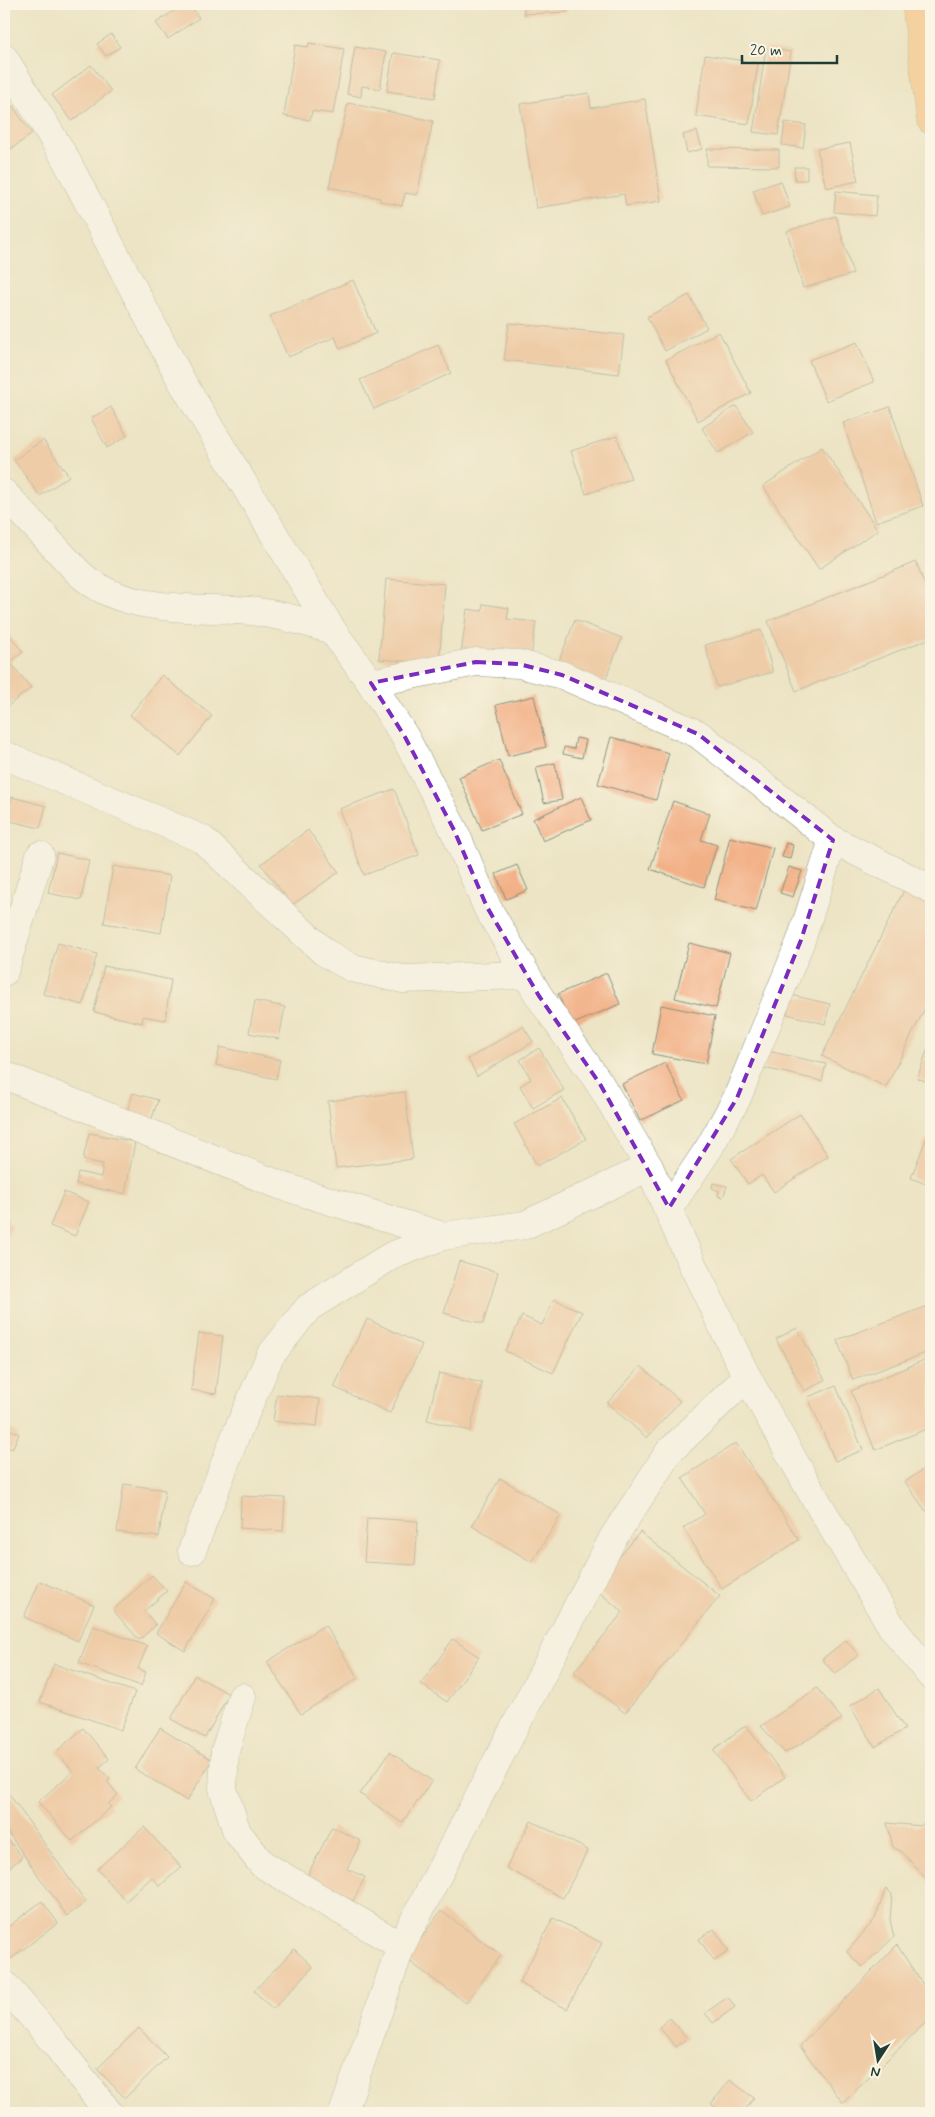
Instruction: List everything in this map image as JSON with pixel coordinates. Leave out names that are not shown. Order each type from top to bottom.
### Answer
[{"type":"main road","points":[[922,21],[931,120]]},
{"type":"street","points":[[4,58],[64,156],[181,380],[332,630],[371,683],[405,737],[454,830],[487,907],[539,996],[600,1084],[649,1167],[669,1208],[693,1266],[747,1377],[813,1495],[892,1627],[931,1676]]},
{"type":"street","points":[[4,493],[78,572],[102,591],[149,605],[249,611],[286,616],[332,630]]},
{"type":"street","points":[[371,683],[476,662],[519,664],[562,675],[698,734],[833,840],[931,889]]},
{"type":"street","points":[[4,755],[202,840],[324,952],[352,968],[403,979],[526,974]]},
{"type":"street","points":[[669,1208],[709,1148],[737,1098],[801,940],[833,840]]},
{"type":"street","points":[[4,972],[40,855]]},
{"type":"street","points":[[4,1075],[282,1186],[443,1236]]},
{"type":"street","points":[[192,1551],[235,1437],[270,1356],[308,1308],[391,1256],[443,1236],[525,1225],[649,1167]]},
{"type":"street","points":[[343,2113],[401,1946],[613,1538],[670,1452],[747,1377]]},
{"type":"street","points":[[242,1697],[225,1750],[223,1789],[237,1832],[262,1864],[401,1946]]},
{"type":"street","points":[[4,1984],[54,2042],[109,2113]]},
{"type":"highlighted area","points":[[476,662],[519,664],[562,675],[698,734],[833,840],[801,940],[737,1098],[669,1208],[600,1084],[539,996],[487,907],[454,830],[405,737],[371,683]]},
{"type":"building","points":[[184,4],[190,4],[199,18],[168,39],[156,23]]},
{"type":"building","points":[[524,4],[567,4],[567,12],[524,14]]},
{"type":"building","points":[[745,4],[772,4],[772,5],[746,8]]},
{"type":"building","points":[[111,34],[120,47],[106,56],[97,44]]},
{"type":"building","points":[[309,43],[344,49],[333,114],[312,111],[310,120],[284,116],[295,45],[308,47]]},
{"type":"building","points":[[355,47],[386,52],[380,89],[362,86],[361,97],[347,94]]},
{"type":"building","points":[[766,48],[791,52],[778,135],[753,132]]},
{"type":"building","points":[[393,53],[440,60],[435,98],[387,91]]},
{"type":"building","points":[[705,55],[758,63],[749,124],[696,116]]},
{"type":"building","points":[[91,65],[111,91],[72,121],[52,95]]},
{"type":"building","points":[[589,93],[591,108],[645,99],[661,201],[626,206],[624,194],[536,208],[520,104]]},
{"type":"building","points":[[348,103],[433,121],[417,195],[405,193],[402,206],[380,201],[380,198],[329,187]]},
{"type":"building","points":[[4,106],[7,110],[13,106],[32,134],[4,154]]},
{"type":"building","points":[[785,122],[806,125],[803,148],[782,145]]},
{"type":"building","points":[[697,131],[702,149],[687,153],[683,135]]},
{"type":"building","points":[[850,143],[858,181],[826,188],[817,149]]},
{"type":"building","points":[[707,149],[779,150],[779,167],[707,166]]},
{"type":"building","points":[[794,167],[807,167],[807,180],[795,180]]},
{"type":"building","points":[[781,181],[790,207],[762,216],[753,190]]},
{"type":"building","points":[[836,191],[877,195],[875,216],[834,212]]},
{"type":"building","points":[[836,216],[853,274],[803,288],[787,231]]},
{"type":"building","points":[[353,280],[376,333],[340,349],[335,337],[288,357],[270,316]]},
{"type":"building","points":[[689,295],[707,328],[665,351],[647,317]]},
{"type":"building","points":[[509,323],[624,335],[619,374],[504,360]]},
{"type":"building","points":[[719,332],[751,393],[698,421],[666,360]]},
{"type":"building","points":[[857,342],[874,382],[826,401],[809,360]]},
{"type":"building","points":[[438,345],[451,373],[374,409],[360,380]]},
{"type":"building","points":[[736,406],[753,432],[718,453],[702,428]]},
{"type":"building","points":[[111,407],[127,436],[107,448],[91,418]]},
{"type":"building","points":[[890,407],[923,506],[876,522],[843,423]]},
{"type":"building","points":[[617,436],[631,479],[586,494],[571,451]]},
{"type":"building","points":[[43,440],[69,476],[40,496],[14,460]]},
{"type":"building","points":[[822,447],[878,530],[819,569],[763,486]]},
{"type":"building","points":[[916,562],[931,600],[931,638],[796,691],[768,621]]},
{"type":"building","points":[[386,579],[445,584],[439,664],[379,659]]},
{"type":"building","points":[[483,604],[509,608],[507,619],[536,622],[530,664],[461,654],[467,609],[482,611]]},
{"type":"building","points":[[575,620],[622,638],[604,683],[557,666]]},
{"type":"building","points":[[4,628],[23,652],[10,662],[31,688],[4,709]]},
{"type":"building","points":[[761,630],[773,672],[717,687],[705,645]]},
{"type":"building","points":[[162,675],[212,716],[180,756],[130,715]]},
{"type":"building","points":[[534,696],[546,747],[508,756],[496,705]]},
{"type":"building","points":[[611,737],[669,753],[656,800],[598,784]]},
{"type":"building","points":[[576,738],[586,740],[582,758],[563,754],[564,747],[574,749]]},
{"type":"building","points":[[499,760],[522,814],[482,830],[459,777]]},
{"type":"building","points":[[555,763],[562,800],[544,803],[536,767]]},
{"type":"building","points":[[394,789],[419,855],[364,875],[339,809]]},
{"type":"building","points":[[12,797],[46,806],[40,828],[6,820]]},
{"type":"building","points":[[581,797],[591,820],[543,841],[533,819]]},
{"type":"building","points":[[673,801],[710,814],[701,840],[717,845],[704,887],[650,869]]},
{"type":"building","points":[[308,830],[339,872],[292,905],[261,864]]},
{"type":"building","points":[[730,837],[773,848],[756,911],[714,900]]},
{"type":"building","points":[[786,843],[793,845],[790,859],[782,857]]},
{"type":"building","points":[[57,853],[89,860],[81,900],[48,893]]},
{"type":"building","points":[[517,865],[528,890],[506,899],[496,874]]},
{"type":"building","points":[[113,866],[170,876],[161,933],[104,923]]},
{"type":"building","points":[[789,867],[802,871],[793,897],[780,893]]},
{"type":"building","points":[[904,890],[931,903],[931,996],[886,1087],[822,1056]]},
{"type":"building","points":[[58,943],[97,954],[83,1005],[43,994]]},
{"type":"building","points":[[689,943],[730,953],[716,1008],[675,998]]},
{"type":"building","points":[[104,966],[171,980],[165,1020],[143,1016],[142,1023],[94,1012]]},
{"type":"building","points":[[607,973],[620,1004],[571,1025],[558,994]]},
{"type":"building","points":[[791,995],[830,1004],[825,1024],[787,1014]]},
{"type":"building","points":[[255,1001],[285,1007],[279,1039],[249,1033]]},
{"type":"building","points":[[661,1005],[715,1016],[706,1064],[652,1054]]},
{"type":"building","points":[[523,1026],[533,1042],[477,1076],[468,1059]]},
{"type":"building","points":[[931,1040],[931,1083],[917,1078]]},
{"type":"building","points":[[220,1047],[280,1060],[276,1079],[216,1065]]},
{"type":"building","points":[[539,1048],[564,1090],[533,1108],[520,1086],[531,1079],[520,1060]]},
{"type":"building","points":[[768,1051],[826,1064],[822,1081],[764,1068]]},
{"type":"building","points":[[665,1063],[684,1100],[640,1121],[622,1084]]},
{"type":"building","points":[[405,1092],[413,1159],[336,1168],[328,1101]]},
{"type":"building","points":[[133,1093],[158,1100],[151,1121],[126,1114]]},
{"type":"building","points":[[562,1098],[586,1139],[537,1166],[514,1124]]},
{"type":"building","points":[[800,1114],[828,1156],[774,1192],[762,1175],[748,1184],[731,1159]]},
{"type":"building","points":[[89,1133],[135,1142],[125,1194],[76,1184],[78,1172],[101,1177],[103,1164],[83,1160]]},
{"type":"building","points":[[926,1139],[931,1141],[931,1186],[911,1178]]},
{"type":"building","points":[[713,1183],[727,1186],[723,1197],[718,1196],[719,1191],[712,1188]]},
{"type":"building","points":[[64,1192],[89,1202],[75,1236],[50,1226]]},
{"type":"building","points":[[4,1221],[12,1224],[4,1247]]},
{"type":"building","points":[[459,1261],[498,1272],[483,1324],[444,1313]]},
{"type":"building","points":[[554,1299],[582,1312],[553,1373],[505,1351],[522,1316],[542,1325]]},
{"type":"building","points":[[928,1306],[931,1315],[931,1351],[853,1380],[837,1340]]},
{"type":"building","points":[[367,1319],[422,1345],[390,1413],[334,1387]]},
{"type":"building","points":[[797,1328],[825,1380],[804,1391],[776,1339]]},
{"type":"building","points":[[199,1333],[223,1336],[216,1394],[191,1390]]},
{"type":"building","points":[[931,1357],[931,1427],[875,1450],[851,1391]]},
{"type":"building","points":[[641,1366],[680,1401],[647,1438],[607,1403]]},
{"type":"building","points":[[439,1373],[482,1383],[470,1431],[427,1420]]},
{"type":"building","points":[[836,1386],[863,1450],[835,1461],[808,1397]]},
{"type":"building","points":[[277,1394],[320,1399],[317,1426],[273,1421]]},
{"type":"building","points":[[4,1426],[19,1434],[12,1449],[4,1445]]},
{"type":"building","points":[[736,1443],[799,1540],[722,1589],[683,1528],[705,1514],[682,1478]]},
{"type":"building","points":[[931,1464],[931,1507],[926,1511],[905,1482]]},
{"type":"building","points":[[500,1478],[561,1515],[532,1562],[472,1526]]},
{"type":"building","points":[[124,1484],[165,1490],[159,1537],[117,1532]]},
{"type":"building","points":[[241,1496],[285,1498],[283,1531],[240,1528]]},
{"type":"building","points":[[367,1518],[418,1521],[415,1565],[364,1562]]},
{"type":"building","points":[[640,1532],[720,1596],[625,1713],[574,1672],[623,1612],[594,1588]]},
{"type":"building","points":[[152,1575],[167,1591],[144,1611],[156,1625],[139,1640],[113,1610]]},
{"type":"building","points":[[40,1581],[94,1605],[78,1641],[24,1617]]},
{"type":"building","points":[[186,1582],[215,1599],[185,1651],[156,1633]]},
{"type":"building","points":[[325,1625],[358,1678],[301,1714],[267,1662]]},
{"type":"building","points":[[93,1626],[147,1646],[138,1669],[146,1672],[141,1686],[79,1663]]},
{"type":"building","points":[[453,1639],[479,1657],[447,1702],[421,1684]]},
{"type":"building","points":[[846,1640],[858,1655],[835,1674],[822,1659]]},
{"type":"building","points":[[54,1664],[135,1692],[121,1730],[40,1702]]},
{"type":"building","points":[[195,1675],[229,1694],[205,1738],[171,1719]]},
{"type":"building","points":[[817,1688],[842,1719],[785,1753],[761,1726]]},
{"type":"building","points":[[879,1688],[905,1729],[875,1747],[850,1706]]},
{"type":"building","points":[[746,1725],[785,1777],[751,1801],[713,1750]]},
{"type":"building","points":[[83,1728],[109,1759],[99,1768],[110,1779],[107,1781],[118,1795],[108,1804],[111,1807],[72,1841],[38,1802],[73,1771],[56,1752]]},
{"type":"building","points":[[160,1728],[212,1760],[187,1801],[135,1769]]},
{"type":"building","points":[[390,1752],[432,1781],[402,1823],[360,1794]]},
{"type":"building","points":[[4,1787],[86,1902],[67,1916],[4,1827]]},
{"type":"building","points":[[927,1819],[931,1822],[931,1884],[902,1852],[893,1847],[887,1823],[921,1826]]},
{"type":"building","points":[[531,1821],[588,1850],[563,1898],[506,1868]]},
{"type":"building","points":[[144,1827],[181,1867],[160,1886],[152,1877],[126,1901],[97,1869]]},
{"type":"building","points":[[332,1827],[361,1841],[347,1869],[365,1877],[353,1901],[306,1878]]},
{"type":"building","points":[[7,1838],[22,1857],[4,1872],[4,1841]]},
{"type":"building","points":[[886,1888],[892,1894],[890,1920],[894,1937],[862,1967],[847,1952],[875,1919]]},
{"type":"building","points":[[42,1901],[58,1923],[4,1964],[4,1930]]},
{"type":"building","points":[[441,1911],[501,1955],[466,2003],[406,1959]]},
{"type":"building","points":[[553,1918],[602,1943],[567,2009],[519,1983]]},
{"type":"building","points":[[714,1929],[729,1951],[714,1961],[699,1939]]},
{"type":"building","points":[[897,1945],[931,1997],[931,2017],[843,2103],[800,2046]]},
{"type":"building","points":[[294,1949],[313,1967],[273,2009],[254,1991]]},
{"type":"building","points":[[728,1997],[735,2007],[713,2023],[705,2013]]},
{"type":"building","points":[[670,2018],[687,2038],[676,2047],[659,2027]]},
{"type":"building","points":[[139,2028],[167,2057],[125,2098],[97,2069]]},
{"type":"building","points":[[730,2080],[754,2098],[742,2113],[723,2113],[711,2104]]}]
